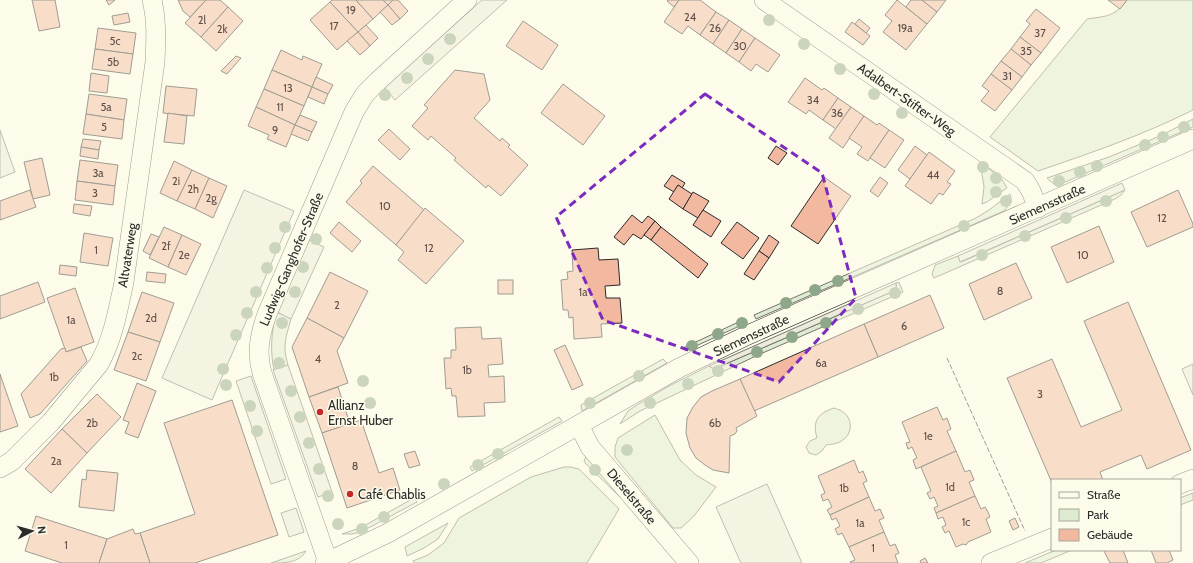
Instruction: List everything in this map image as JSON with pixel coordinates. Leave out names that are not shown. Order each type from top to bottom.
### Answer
[{"type":"street","name":"Altvaterweg","points":[[0,468],[12,461],[51,422],[99,364],[105,354],[111,336],[124,282],[155,62],[156,30],[152,0]]},
{"type":"street","name":"Ludwig-Ganghofer-Straße","points":[[326,562],[261,368],[259,358],[259,342],[262,328],[354,112],[365,94],[467,0]]},
{"type":"street","name":"Adalbert-Stifter-Weg","points":[[764,0],[1025,181],[1038,208]]},
{"type":"street","name":"Siemensstraße","points":[[326,562],[388,533],[679,368],[743,337],[1193,139]]},
{"type":"street","name":"Dieselstraße","points":[[579,425],[590,447],[689,563]]},
{"type":"street","points":[[1181,484],[1193,479]]},
{"type":"street","points":[[990,563],[1051,538]]},
{"type":"highlighted area","points":[[705,94],[822,173],[856,298],[779,382],[603,320],[556,217]]},
{"type":"green space","points":[[1127,0],[1193,0],[1193,110],[1136,136],[1038,171],[990,137],[1087,19],[1110,15],[1118,10]]},
{"type":"green space","points":[[1193,119],[1193,127],[1056,186],[1047,178],[1109,157],[1160,136]]},
{"type":"green space","points":[[980,162],[1001,178],[1007,188],[982,204],[984,187]]},
{"type":"green space","points":[[1125,190],[1115,199],[934,278],[932,274],[935,265],[958,256],[961,262]]},
{"type":"green space","points":[[1010,194],[1011,201],[1004,211],[756,319],[754,315],[976,218]]},
{"type":"green space","points":[[899,282],[903,292],[758,355],[640,411],[620,424],[628,411],[669,386],[709,366],[714,369],[896,290],[896,283]]},
{"type":"green space","points":[[277,312],[291,319],[286,336],[285,347],[288,365],[274,370],[272,341],[273,326]]},
{"type":"green space","points":[[745,319],[746,323],[685,351],[683,348]]},
{"type":"green space","points":[[663,359],[667,363],[582,411],[581,405]]},
{"type":"green space","points":[[834,408],[842,411],[850,421],[849,433],[842,441],[835,444],[826,445],[822,451],[816,455],[809,453],[806,447],[810,441],[817,438],[815,427],[818,418],[824,412]]},
{"type":"green space","points":[[655,415],[680,460],[696,475],[716,487],[694,516],[681,528],[673,528],[615,457],[615,447],[618,438]]},
{"type":"green space","points":[[559,417],[562,421],[472,471],[470,467]]},
{"type":"green space","points":[[586,457],[592,461],[620,497],[585,463],[584,461]]},
{"type":"green space","points":[[564,467],[579,469],[619,509],[587,563],[414,563],[413,561],[428,555],[444,543],[459,518],[531,477]]},
{"type":"green space","points":[[1193,493],[1193,500],[1181,505],[1181,498]]},
{"type":"green space","points":[[414,498],[417,502],[361,532],[342,534],[360,528]]},
{"type":"green space","points":[[448,523],[438,539],[407,556],[405,547]]},
{"type":"green space","points":[[306,551],[300,558],[291,562],[271,563]]},
{"type":"green space","points":[[1054,551],[1070,551],[1041,563],[1025,563]]},
{"type":"shaded area","points":[[482,0],[507,0],[395,100],[384,87]]},
{"type":"shaded area","points":[[0,130],[15,172],[0,178]]},
{"type":"shaded area","points":[[1122,183],[1125,190],[960,262],[958,256]]},
{"type":"shaded area","points":[[244,190],[294,211],[212,400],[162,378]]},
{"type":"shaded area","points":[[309,240],[324,247],[291,319],[277,312]]},
{"type":"shaded area","points":[[896,283],[896,290],[714,369],[709,366]]},
{"type":"shaded area","points":[[1193,364],[1193,395],[1182,369]]},
{"type":"shaded area","points":[[288,365],[332,492],[318,497],[273,370]]},
{"type":"shaded area","points":[[251,376],[286,479],[271,484],[236,381]]},
{"type":"shaded area","points":[[767,484],[802,563],[741,563],[716,507]]},
{"type":"shaded area","points":[[296,508],[304,532],[289,537],[281,513]]},
{"type":"building","points":[[32,0],[55,0],[60,27],[39,31]]},
{"type":"building","points":[[106,0],[115,0],[109,5]]},
{"type":"building","points":[[178,0],[206,0],[190,17],[183,11]]},
{"type":"building","points":[[206,0],[220,0],[228,7],[201,37],[185,23]]},
{"type":"building","points":[[332,0],[356,0],[373,19],[358,32],[330,2]]},
{"type":"building","points":[[356,0],[383,0],[388,5],[373,19]]},
{"type":"building","points":[[383,0],[393,0],[388,5]]},
{"type":"building","points":[[393,0],[398,0],[408,11],[400,19],[388,5]]},
{"type":"building","points":[[679,0],[674,7],[667,1]]},
{"type":"building","points":[[679,0],[700,0],[716,12],[700,35],[688,26],[682,34],[664,22]]},
{"type":"building","points":[[897,0],[927,24],[906,50],[883,32],[892,21],[885,15]]},
{"type":"building","points":[[911,0],[922,0],[937,12],[927,24],[906,7]]},
{"type":"building","points":[[922,0],[946,0],[937,12]]},
{"type":"building","points":[[1108,0],[1127,0],[1120,9]]},
{"type":"building","points":[[330,2],[358,32],[337,50],[310,20]]},
{"type":"building","points":[[388,5],[400,19],[392,25],[380,12]]},
{"type":"building","points":[[228,7],[243,21],[216,51],[201,37]]},
{"type":"building","points":[[1036,9],[1060,28],[1041,53],[1020,37],[1030,24],[1026,21]]},
{"type":"building","points":[[716,12],[729,20],[713,44],[700,35]]},
{"type":"building","points":[[128,13],[130,22],[114,25],[112,16]]},
{"type":"building","points":[[859,19],[870,28],[866,33],[855,24]]},
{"type":"building","points":[[729,20],[742,29],[726,53],[713,44]]},
{"type":"building","points":[[523,21],[558,45],[542,70],[506,46]]},
{"type":"building","points":[[852,22],[870,36],[863,45],[845,32]]},
{"type":"building","points":[[366,25],[378,38],[370,46],[358,32]]},
{"type":"building","points":[[98,28],[136,33],[133,54],[95,49]]},
{"type":"building","points":[[742,29],[755,38],[739,62],[726,53]]},
{"type":"building","points":[[358,32],[370,46],[360,55],[347,41]]},
{"type":"building","points":[[1020,37],[1041,53],[1031,65],[1011,49]]},
{"type":"building","points":[[755,38],[780,55],[768,72],[756,64],[751,71],[739,62]]},
{"type":"building","points":[[95,49],[133,54],[130,74],[92,69]]},
{"type":"building","points":[[1011,49],[1031,65],[1022,77],[1001,61]]},
{"type":"building","points":[[281,50],[302,60],[303,56],[322,64],[312,87],[272,70]]},
{"type":"building","points":[[236,56],[241,58],[227,74],[221,71]]},
{"type":"building","points":[[1001,61],[1022,77],[1012,90],[991,74]]},
{"type":"building","points":[[272,70],[312,87],[304,106],[264,89]]},
{"type":"building","points":[[455,70],[484,74],[490,100],[474,118],[500,141],[502,138],[510,145],[508,147],[528,165],[501,196],[488,185],[486,188],[454,160],[456,158],[431,136],[428,140],[412,126],[428,108],[424,105]]},
{"type":"building","points":[[91,73],[109,76],[107,93],[89,91]]},
{"type":"building","points":[[991,74],[1012,90],[995,111],[981,101],[989,91],[982,86]]},
{"type":"building","points":[[316,77],[333,85],[328,94],[312,87]]},
{"type":"building","points":[[805,78],[822,90],[824,88],[838,98],[823,120],[809,110],[806,114],[788,102]]},
{"type":"building","points":[[563,84],[605,116],[583,145],[541,113]]},
{"type":"building","points":[[166,86],[197,89],[194,116],[163,113]]},
{"type":"building","points":[[312,87],[328,94],[324,104],[308,97]]},
{"type":"building","points":[[264,89],[304,106],[295,125],[256,107]]},
{"type":"building","points":[[89,94],[127,99],[124,120],[86,114]]},
{"type":"building","points":[[838,98],[851,107],[836,129],[823,120]]},
{"type":"building","points":[[256,107],[295,125],[286,147],[267,139],[269,135],[248,126]]},
{"type":"building","points":[[851,107],[864,116],[843,148],[829,138]]},
{"type":"building","points":[[168,113],[187,116],[184,144],[164,142]]},
{"type":"building","points":[[86,114],[124,120],[122,139],[83,134]]},
{"type":"building","points":[[300,115],[317,122],[312,132],[295,125]]},
{"type":"building","points":[[864,116],[877,125],[879,123],[889,130],[868,161],[857,154],[862,147],[849,138]]},
{"type":"building","points":[[295,125],[312,132],[308,141],[291,134]]},
{"type":"building","points":[[389,129],[410,149],[400,160],[378,140]]},
{"type":"building","points":[[889,130],[904,140],[885,168],[870,158]]},
{"type":"building","points":[[83,139],[101,141],[99,150],[81,147]]},
{"type":"building","points":[[776,146],[787,153],[778,165],[768,158]]},
{"type":"building","points":[[915,146],[927,155],[910,179],[898,170]]},
{"type":"building","points":[[81,147],[99,150],[98,159],[80,156]]},
{"type":"building","points":[[929,152],[955,171],[947,182],[951,184],[943,195],[939,193],[931,204],[905,186]]},
{"type":"building","points":[[42,158],[50,195],[33,199],[24,162]]},
{"type":"building","points":[[80,160],[118,165],[115,186],[77,181]]},
{"type":"building","points":[[174,161],[192,170],[177,201],[160,193]]},
{"type":"building","points":[[373,166],[424,210],[396,245],[346,202],[362,183],[360,181]]},
{"type":"building","points":[[192,170],[209,178],[195,209],[177,201]]},
{"type":"building","points":[[672,175],[685,183],[682,188],[678,185],[674,192],[664,186]]},
{"type":"building","points":[[824,177],[851,196],[818,244],[791,226]]},
{"type":"building","points":[[880,177],[888,183],[878,197],[870,191]]},
{"type":"building","points":[[209,178],[227,186],[213,218],[195,209]]},
{"type":"building","points":[[77,181],[115,186],[113,205],[75,200]]},
{"type":"building","points":[[678,185],[692,194],[683,209],[669,199]]},
{"type":"building","points":[[30,190],[36,207],[0,220],[0,201]]},
{"type":"building","points":[[1178,190],[1193,227],[1147,247],[1131,212]]},
{"type":"building","points":[[693,192],[709,201],[698,218],[683,209]]},
{"type":"building","points":[[74,204],[92,206],[90,216],[73,213]]},
{"type":"building","points":[[425,208],[464,241],[426,284],[398,260],[404,252],[396,245]]},
{"type":"building","points":[[703,210],[721,221],[711,237],[693,225]]},
{"type":"building","points":[[632,215],[642,223],[648,216],[655,221],[641,239],[633,234],[624,245],[614,237]]},
{"type":"building","points":[[655,221],[661,227],[651,240],[644,235]]},
{"type":"building","points":[[339,222],[361,241],[352,252],[330,233]]},
{"type":"building","points":[[737,222],[759,238],[743,259],[721,243]]},
{"type":"building","points":[[1099,226],[1114,262],[1067,283],[1051,247]]},
{"type":"building","points":[[164,227],[182,235],[168,267],[149,258]]},
{"type":"building","points":[[661,227],[708,264],[698,278],[651,240]]},
{"type":"building","points":[[84,233],[113,238],[108,266],[80,262]]},
{"type":"building","points":[[151,234],[159,237],[150,255],[143,251]]},
{"type":"building","points":[[182,235],[201,244],[186,275],[168,267]]},
{"type":"building","points":[[769,235],[779,242],[769,258],[759,251]]},
{"type":"building","points":[[598,248],[599,260],[618,259],[620,285],[605,286],[606,298],[620,298],[622,323],[601,324],[602,337],[574,339],[573,317],[569,318],[568,310],[563,310],[561,280],[568,279],[567,272],[573,271],[572,250]]},
{"type":"building","points":[[759,251],[769,258],[754,280],[744,274]]},
{"type":"building","points":[[1016,263],[1032,298],[984,320],[969,284]]},
{"type":"building","points":[[60,265],[77,267],[76,276],[59,274]]},
{"type":"building","points":[[147,272],[166,274],[165,283],[146,281]]},
{"type":"building","points":[[330,272],[368,291],[344,338],[307,318]]},
{"type":"building","points":[[498,280],[513,280],[513,294],[498,294]]},
{"type":"building","points":[[38,282],[45,302],[0,319],[0,296]]},
{"type":"building","points":[[75,288],[94,342],[66,352],[47,298]]},
{"type":"building","points":[[142,292],[174,303],[160,342],[128,332]]},
{"type":"building","points":[[930,295],[944,328],[878,357],[864,324]]},
{"type":"building","points":[[1128,302],[1191,450],[1147,469],[1141,455],[1100,472],[1103,479],[1051,479],[1051,481],[1007,378],[1052,359],[1081,427],[1122,410],[1084,321]]},
{"type":"building","points":[[307,318],[344,338],[337,351],[348,383],[309,397],[292,347]]},
{"type":"building","points":[[864,324],[878,357],[754,411],[740,379]]},
{"type":"building","points":[[481,327],[482,339],[501,338],[503,364],[488,365],[489,377],[504,376],[505,402],[484,403],[485,416],[458,417],[456,396],[452,396],[451,388],[446,389],[444,358],[451,358],[451,350],[456,350],[455,328]]},
{"type":"building","points":[[128,332],[160,342],[146,381],[114,370]]},
{"type":"building","points":[[565,345],[583,385],[572,390],[554,350]]},
{"type":"building","points":[[81,347],[87,361],[40,414],[30,418],[21,394],[61,349],[65,348],[66,352]]},
{"type":"building","points":[[0,374],[18,426],[0,432]]},
{"type":"building","points":[[740,379],[757,416],[736,428],[737,431],[735,434],[730,436],[729,473],[713,470],[696,458],[690,448],[686,433],[687,418],[701,397]]},
{"type":"building","points":[[137,383],[156,391],[138,438],[125,433],[129,422],[123,420]]},
{"type":"building","points":[[338,387],[350,424],[322,433],[309,397]]},
{"type":"building","points":[[97,394],[121,417],[87,453],[62,429]]},
{"type":"building","points":[[232,400],[278,535],[195,563],[150,563],[140,533],[195,514],[164,423]]},
{"type":"building","points":[[937,407],[943,420],[947,418],[951,429],[947,431],[956,451],[916,469],[913,460],[917,458],[912,447],[908,449],[906,443],[910,442],[902,422]]},
{"type":"building","points":[[361,420],[379,473],[393,468],[400,490],[347,508],[322,433]]},
{"type":"building","points":[[62,429],[87,453],[51,493],[25,469]]},
{"type":"building","points":[[415,451],[420,465],[409,468],[404,454]]},
{"type":"building","points":[[956,451],[965,472],[970,470],[974,480],[969,482],[975,496],[936,513],[934,508],[938,506],[934,497],[930,499],[927,493],[931,491],[921,467]]},
{"type":"building","points":[[854,460],[859,473],[863,471],[867,481],[863,483],[869,497],[830,515],[827,510],[832,507],[828,499],[823,501],[821,495],[825,493],[818,476]]},
{"type":"building","points":[[87,470],[118,473],[114,511],[79,507],[82,479],[86,480]]},
{"type":"building","points":[[975,496],[981,509],[985,507],[988,512],[990,517],[986,519],[991,532],[968,542],[966,545],[963,544],[956,547],[949,531],[945,533],[942,527],[946,525],[943,517],[938,519],[936,513]]},
{"type":"building","points":[[869,497],[875,511],[880,509],[884,518],[879,520],[884,532],[849,547],[842,533],[838,535],[835,529],[840,526],[836,518],[832,520],[830,515]]},
{"type":"building","points":[[36,516],[107,539],[99,563],[62,563],[25,551]]},
{"type":"building","points":[[1015,518],[1019,527],[1013,530],[1009,521]]},
{"type":"building","points":[[133,529],[135,534],[140,533],[150,563],[99,563],[107,539]]},
{"type":"building","points":[[884,532],[890,546],[895,544],[899,553],[895,555],[898,563],[850,562],[855,560],[849,547]]},
{"type":"building","points":[[1104,551],[1123,551],[1128,563],[1110,563]]},
{"type":"building","points":[[1151,551],[1169,551],[1173,560],[1167,563],[1156,563]]},
{"type":"building","points":[[925,558],[928,563],[921,563],[920,561]]},
{"type":"fence","points":[[947,358],[1025,531]]},
{"type":"place","name":"Allianz Ernst Huber","points":[[320,412]]},
{"type":"place","name":"Café Chablis","points":[[350,494]]}]
